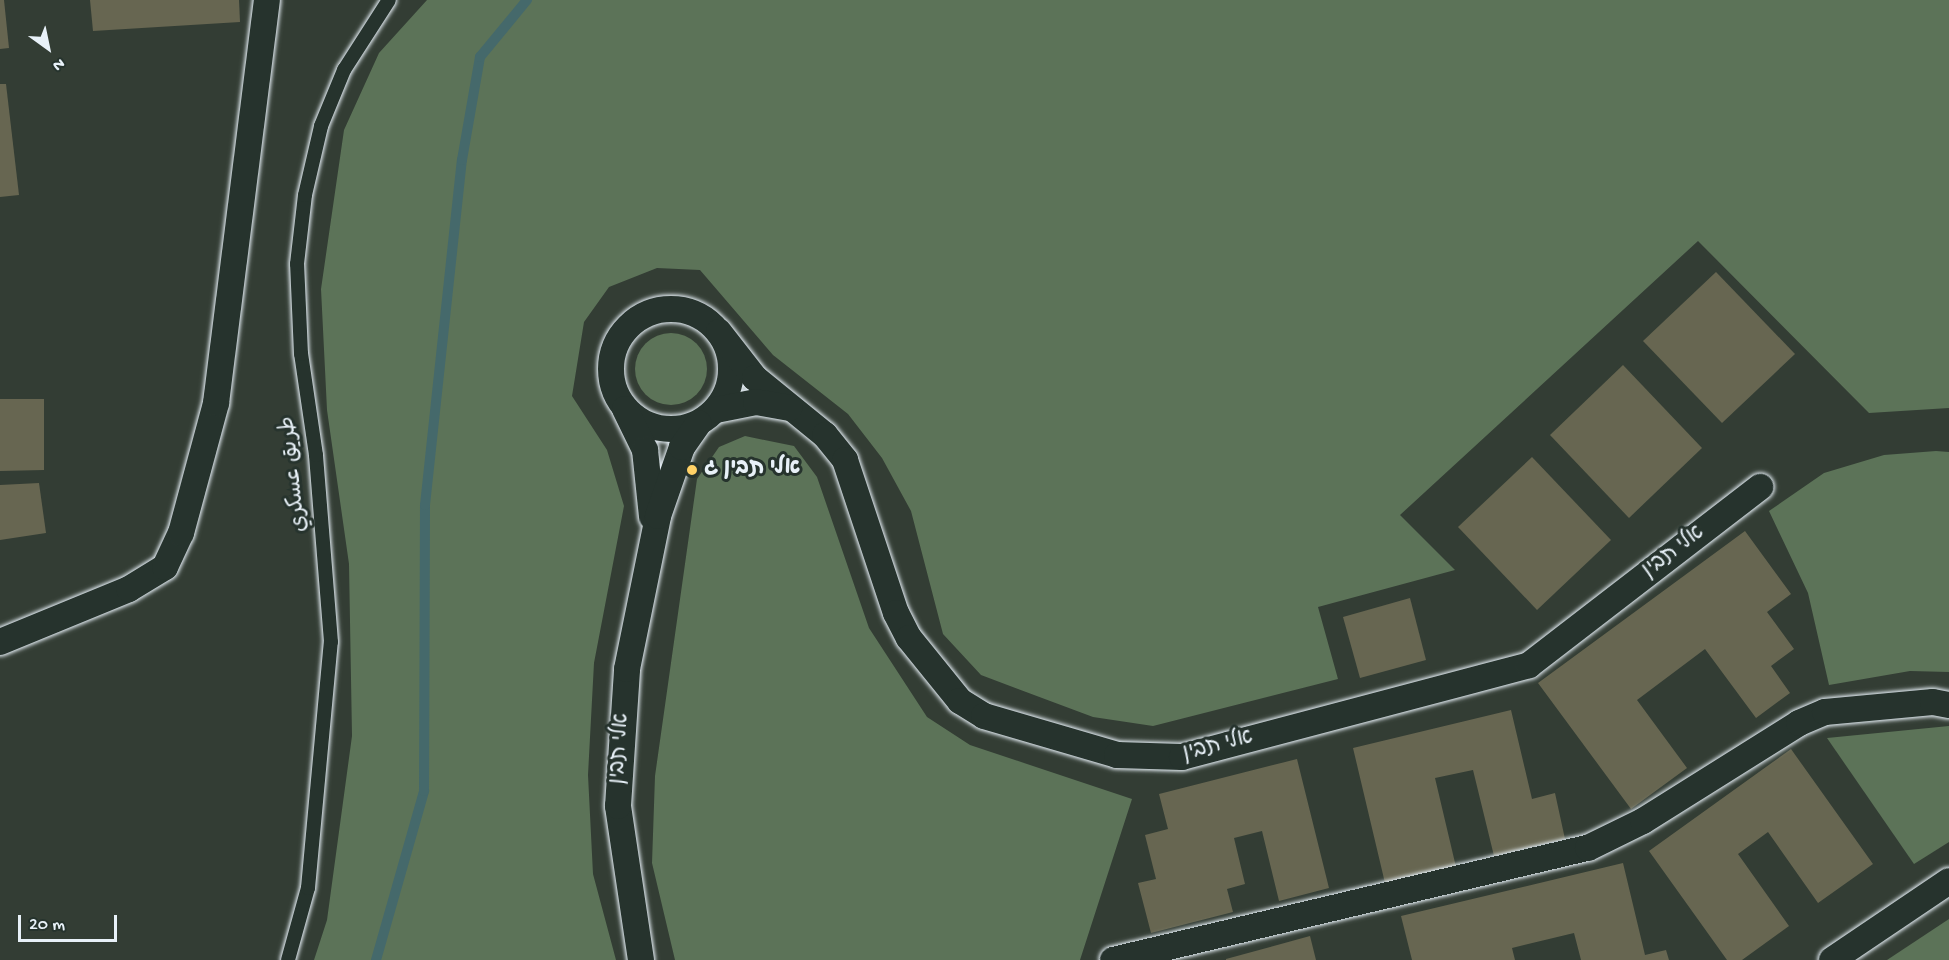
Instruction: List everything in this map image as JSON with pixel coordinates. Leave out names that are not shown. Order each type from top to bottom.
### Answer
[{"type":"street","points":[[0,642],[129,589],[165,567],[181,533],[216,403],[267,0]]},
{"type":"street","points":[[688,310],[719,332],[729,351],[732,371],[727,392],[707,416],[679,429],[658,428],[623,407],[610,371],[621,335],[634,321],[650,312],[688,310]]},
{"type":"street","name":"אלי תבין","points":[[719,332],[755,378],[825,435],[845,460],[896,614],[909,638],[960,701],[984,716],[1117,755],[1148,759],[1182,757],[1529,664],[1760,487]]},
{"type":"street","name":"אלי תבין","points":[[641,960],[623,866],[618,783],[627,669],[653,539],[682,447],[707,416],[756,402],[794,410]]},
{"type":"street","name":"אלי תבין","points":[[623,407],[645,450],[653,539]]},
{"type":"street","points":[[1113,960],[1588,848],[1643,821],[1799,723],[1825,712],[1933,702],[1949,705]]},
{"type":"street","points":[[1832,960],[1949,882]]},
{"type":"lane","name":"طريق عسكري","points":[[288,960],[308,888],[331,642],[316,455],[301,354],[297,264],[301,230],[321,126],[344,70],[389,0]]},
{"type":"green space","points":[[427,0],[1949,0],[1949,408],[1869,413],[1698,241],[1400,515],[1455,570],[1318,607],[1338,679],[1153,726],[1093,717],[981,675],[943,634],[911,511],[882,458],[848,414],[773,355],[700,270],[657,268],[609,287],[584,322],[572,396],[607,450],[624,506],[594,663],[588,775],[593,874],[616,960],[314,960],[327,920],[352,736],[349,564],[327,410],[321,289],[344,130],[379,53]]},
{"type":"green space","points":[[671,333],[691,339],[701,349],[707,369],[701,389],[691,399],[671,405],[651,399],[641,389],[635,369],[641,349],[651,339]]},
{"type":"green space","points":[[745,436],[794,446],[817,477],[869,628],[927,717],[970,745],[1132,799],[1080,960],[675,960],[652,863],[655,776],[697,479],[719,447]]},
{"type":"green space","points":[[1949,452],[1949,672],[1910,671],[1829,685],[1808,593],[1769,511],[1824,473],[1884,455]]},
{"type":"green space","points":[[1949,726],[1949,842],[1914,864],[1827,738]]},
{"type":"green space","points":[[1949,919],[1949,960],[1887,960]]},
{"type":"building","points":[[0,0],[4,0],[9,48],[0,49]]},
{"type":"building","points":[[90,0],[239,0],[240,22],[93,31]]},
{"type":"building","points":[[0,84],[6,84],[19,195],[0,197]]},
{"type":"building","points":[[1716,272],[1795,354],[1722,423],[1643,341]]},
{"type":"building","points":[[1623,365],[1702,448],[1629,518],[1550,435]]},
{"type":"building","points":[[0,399],[44,399],[44,470],[0,471]]},
{"type":"building","points":[[1532,457],[1611,540],[1537,610],[1458,527]]},
{"type":"building","points":[[39,483],[46,533],[0,540],[0,485]]},
{"type":"building","points":[[1745,531],[1791,594],[1767,612],[1794,649],[1771,666],[1790,693],[1756,718],[1705,649],[1637,700],[1687,768],[1631,809],[1538,683]]},
{"type":"building","points":[[1410,598],[1426,660],[1360,678],[1343,617]]},
{"type":"building","points":[[1511,710],[1532,799],[1555,793],[1565,839],[1494,856],[1473,770],[1435,778],[1456,867],[1385,883],[1353,748]]},
{"type":"building","points":[[1791,749],[1873,864],[1818,903],[1768,832],[1738,854],[1789,926],[1742,960],[1727,960],[1649,851]]},
{"type":"building","points":[[1297,759],[1329,888],[1279,901],[1262,831],[1234,838],[1245,884],[1227,889],[1233,912],[1151,933],[1138,883],[1156,879],[1145,835],[1168,829],[1159,794]]},
{"type":"building","points":[[1623,863],[1645,955],[1666,950],[1669,960],[1581,960],[1574,933],[1512,948],[1515,960],[1412,960],[1401,916]]},
{"type":"building","points":[[1310,936],[1316,960],[1226,960],[1226,959]]},
{"type":"waterway","points":[[376,960],[424,791],[425,505],[462,160],[480,57],[527,0]]},
{"type":"place","name":"אלי תבין ג","points":[[692,470]]}]
